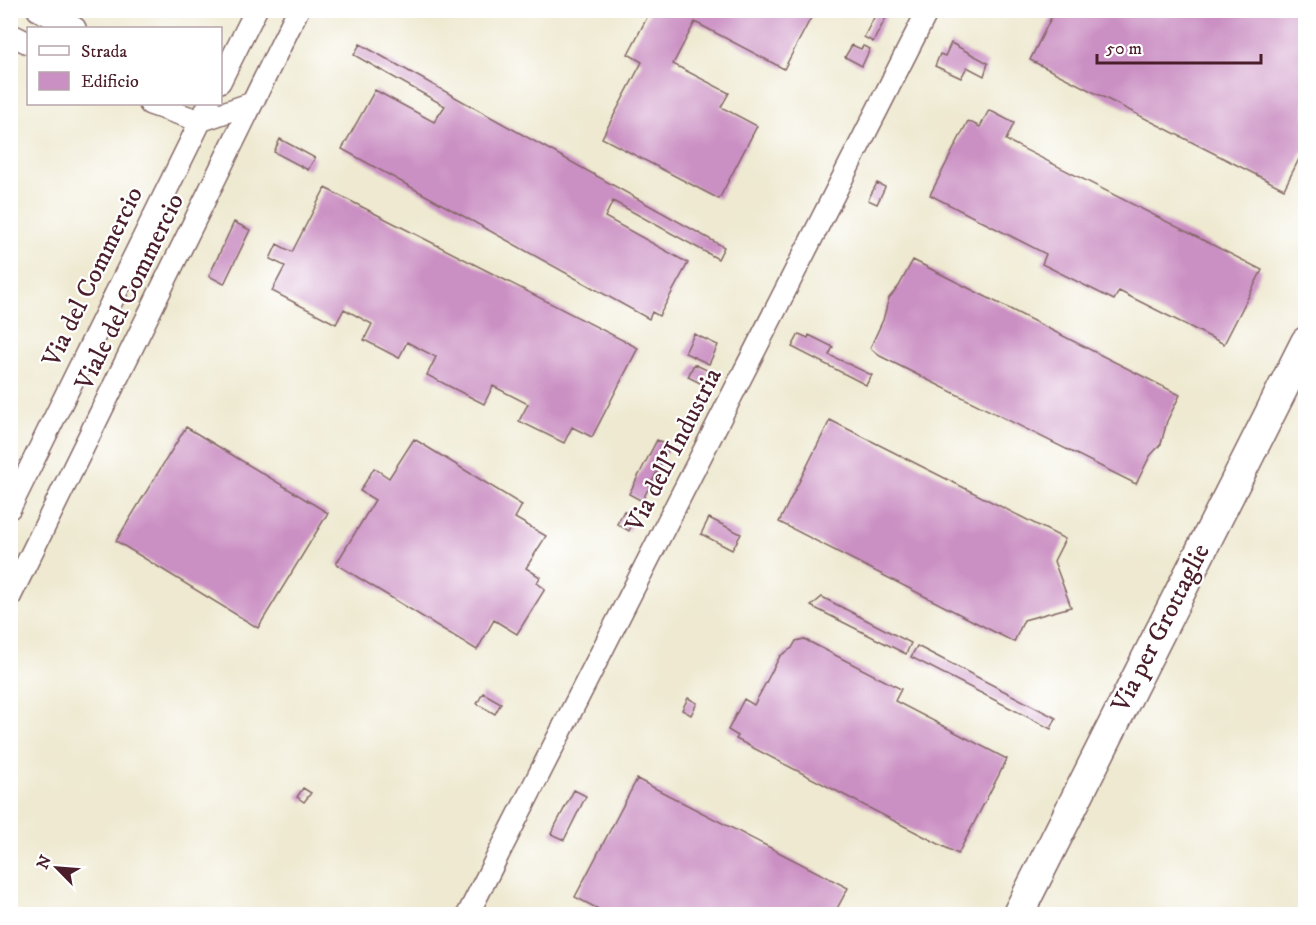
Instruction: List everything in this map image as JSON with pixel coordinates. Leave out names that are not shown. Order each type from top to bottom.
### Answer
[{"type":"street","points":[[38,10],[73,27]]},
{"type":"street","points":[[222,76],[227,60],[256,10]]},
{"type":"street","name":"Viale del Commercio","points":[[10,597],[297,10]]},
{"type":"street","name":"Via dell'Industria","points":[[468,915],[928,10]]},
{"type":"street","points":[[10,34],[27,42]]},
{"type":"street","points":[[157,105],[205,112],[252,103]]},
{"type":"street","name":"Via del Commercio","points":[[10,508],[205,112]]},
{"type":"street","name":"Via per Grottaglie","points":[[1018,915],[1305,342]]},
{"type":"building","points":[[651,10],[815,10],[784,69],[695,22],[673,64],[729,93],[721,107],[757,126],[719,199],[602,138],[642,62],[628,54]]},
{"type":"building","points":[[878,10],[890,10],[873,42],[864,37]]},
{"type":"building","points":[[1055,10],[1305,10],[1305,147],[1284,189],[1030,60]]},
{"type":"building","points":[[951,43],[988,63],[984,76],[967,67],[961,78],[935,66],[940,54],[945,56]]},
{"type":"building","points":[[360,44],[724,247],[718,259],[613,201],[605,217],[688,263],[659,316],[652,312],[649,319],[342,149],[375,90],[434,122],[445,106],[354,55]]},
{"type":"building","points":[[852,45],[861,49],[863,46],[870,49],[862,66],[845,57]]},
{"type":"building","points":[[989,110],[1014,123],[1006,140],[1262,270],[1224,344],[1119,291],[1114,300],[1042,264],[1046,254],[930,195],[968,121],[980,127]]},
{"type":"building","points":[[280,139],[315,158],[308,170],[274,152]]},
{"type":"building","points":[[877,183],[885,187],[877,204],[868,200]]},
{"type":"building","points":[[325,188],[638,348],[592,437],[572,427],[564,443],[519,421],[528,404],[493,386],[484,404],[427,375],[436,357],[407,342],[399,358],[364,340],[372,324],[344,309],[336,324],[272,291],[285,266],[270,259],[277,244],[292,252]]},
{"type":"building","points":[[234,222],[250,230],[224,284],[209,276]]},
{"type":"building","points":[[913,260],[1180,395],[1167,421],[1161,444],[1150,456],[1136,484],[880,356],[870,348],[883,320],[889,298],[899,286]]},
{"type":"building","points":[[694,334],[718,345],[709,364],[685,353]]},
{"type":"building","points":[[799,334],[808,338],[809,335],[833,347],[829,355],[872,375],[866,385],[792,347]]},
{"type":"building","points":[[694,364],[709,371],[702,384],[688,377]]},
{"type":"building","points":[[830,420],[1065,539],[1054,561],[1071,607],[1024,620],[1014,642],[779,522]]},
{"type":"building","points":[[186,427],[328,513],[258,628],[116,541]]},
{"type":"building","points":[[414,439],[522,505],[515,518],[546,536],[526,568],[540,577],[537,583],[545,589],[517,634],[494,620],[477,650],[336,564],[375,500],[360,491],[374,468],[389,478]]},
{"type":"building","points":[[657,440],[670,446],[642,501],[629,494]]},
{"type":"building","points":[[624,511],[635,518],[629,531],[617,524]]},
{"type":"building","points":[[709,518],[741,534],[732,550],[701,534]]},
{"type":"building","points":[[822,597],[911,643],[906,654],[811,606]]},
{"type":"building","points":[[804,639],[901,689],[895,701],[1007,759],[958,854],[736,739],[738,736],[728,730],[744,699],[754,705],[780,656],[792,648],[796,641]]},
{"type":"building","points":[[917,646],[1056,718],[1051,729],[911,657]]},
{"type":"building","points":[[483,693],[501,703],[495,714],[477,704]]},
{"type":"building","points":[[688,698],[697,703],[691,715],[682,710]]},
{"type":"building","points":[[637,779],[848,888],[834,914],[608,914],[575,897]]},
{"type":"building","points":[[303,788],[311,793],[304,802],[297,797]]},
{"type":"building","points":[[574,790],[586,796],[564,840],[551,834]]}]
